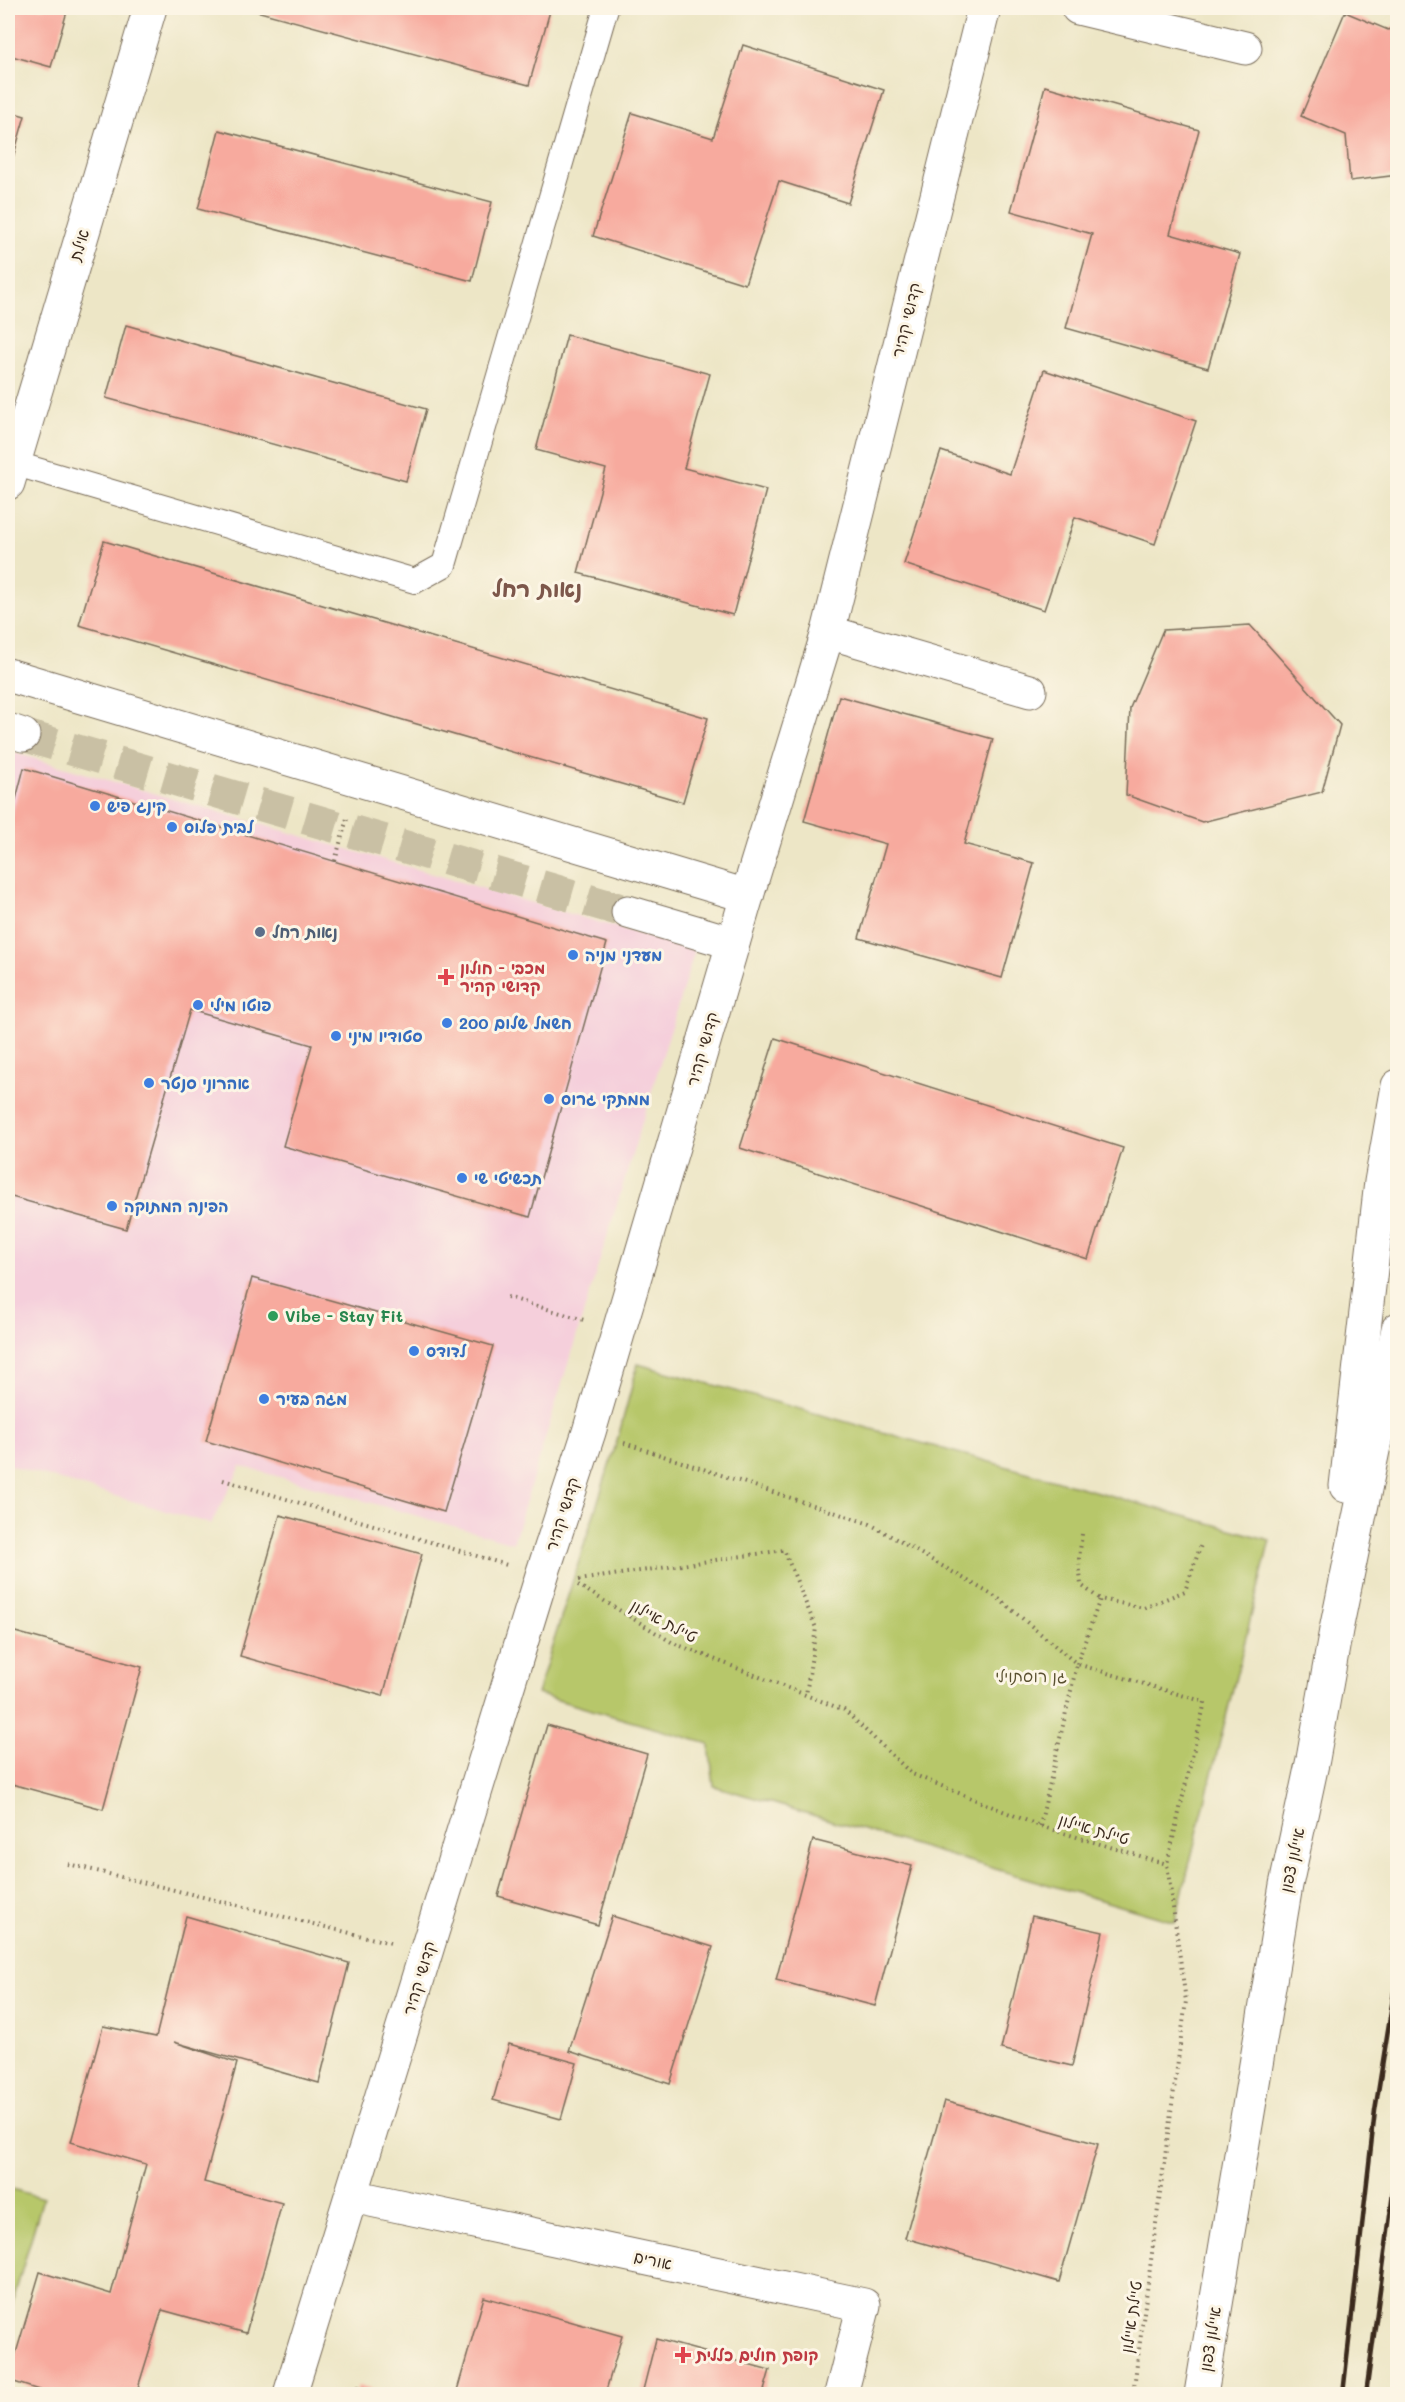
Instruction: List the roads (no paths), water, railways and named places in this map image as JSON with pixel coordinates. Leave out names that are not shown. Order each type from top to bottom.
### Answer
[{"type":"main road","name":"אילת","points":[[10,473],[150,8]]},
{"type":"main road","name":"קדושי קהיר","points":[[290,2394],[427,1952],[557,1577],[589,1432],[747,896],[828,632],[984,8]]},
{"type":"main road","points":[[1078,8],[1245,48]]},
{"type":"main road","points":[[828,632],[1030,691]]},
{"type":"main road","points":[[8,675],[747,896]]},
{"type":"main road","points":[[628,912],[733,943]]},
{"type":"main road","points":[[1313,1759],[1381,1182],[1398,1086]]},
{"type":"main road","name":"איילון צפון","points":[[1201,2394],[1286,1885],[1398,1329]]},
{"type":"main road","name":"אורים","points":[[352,2196],[864,2305],[841,2394]]},
{"type":"lane","points":[[10,473],[416,581],[444,565],[606,8]]},
{"type":"tunnel","points":[[23,735],[628,912]]},
{"type":"railway","points":[[1343,2394],[1375,2111],[1398,1967]]},
{"type":"railway","points":[[1366,2394],[1398,2156]]},
{"type":"place","name":"קינג פיש","points":[[95,806]]},
{"type":"place","name":"לבית פלוס","points":[[172,827]]},
{"type":"place","name":"נאות רחל","points":[[260,932]]},
{"type":"place","name":"מעדני מניה","points":[[573,955]]},
{"type":"place","name":"מכבי - חולון קדושי קהיר","points":[[446,977]]},
{"type":"place","name":"פוטו מילי","points":[[198,1005]]},
{"type":"place","name":"חשמל שלום 200","points":[[447,1023]]},
{"type":"place","name":"סטודיו מיני","points":[[336,1036]]},
{"type":"place","name":"אהרוני סנטר","points":[[149,1083]]},
{"type":"place","name":"ממתקי גרוס","points":[[549,1099]]},
{"type":"place","name":"תכשיטי שי","points":[[462,1178]]},
{"type":"place","name":"הפינה המתוקה","points":[[112,1206]]},
{"type":"place","name":"Vibe - Stay Fit","points":[[273,1316]]},
{"type":"place","name":"לדודס","points":[[414,1351]]},
{"type":"place","name":"מגה בעיר","points":[[264,1399]]},
{"type":"place","name":"קופת חולים כללית","points":[[683,2355]]},
{"type":"district","name":"נאות רחל","points":[[537,589]]},
{"type":"park label","name":"גן רוסתוילי","points":[[1031,1676]]}]
